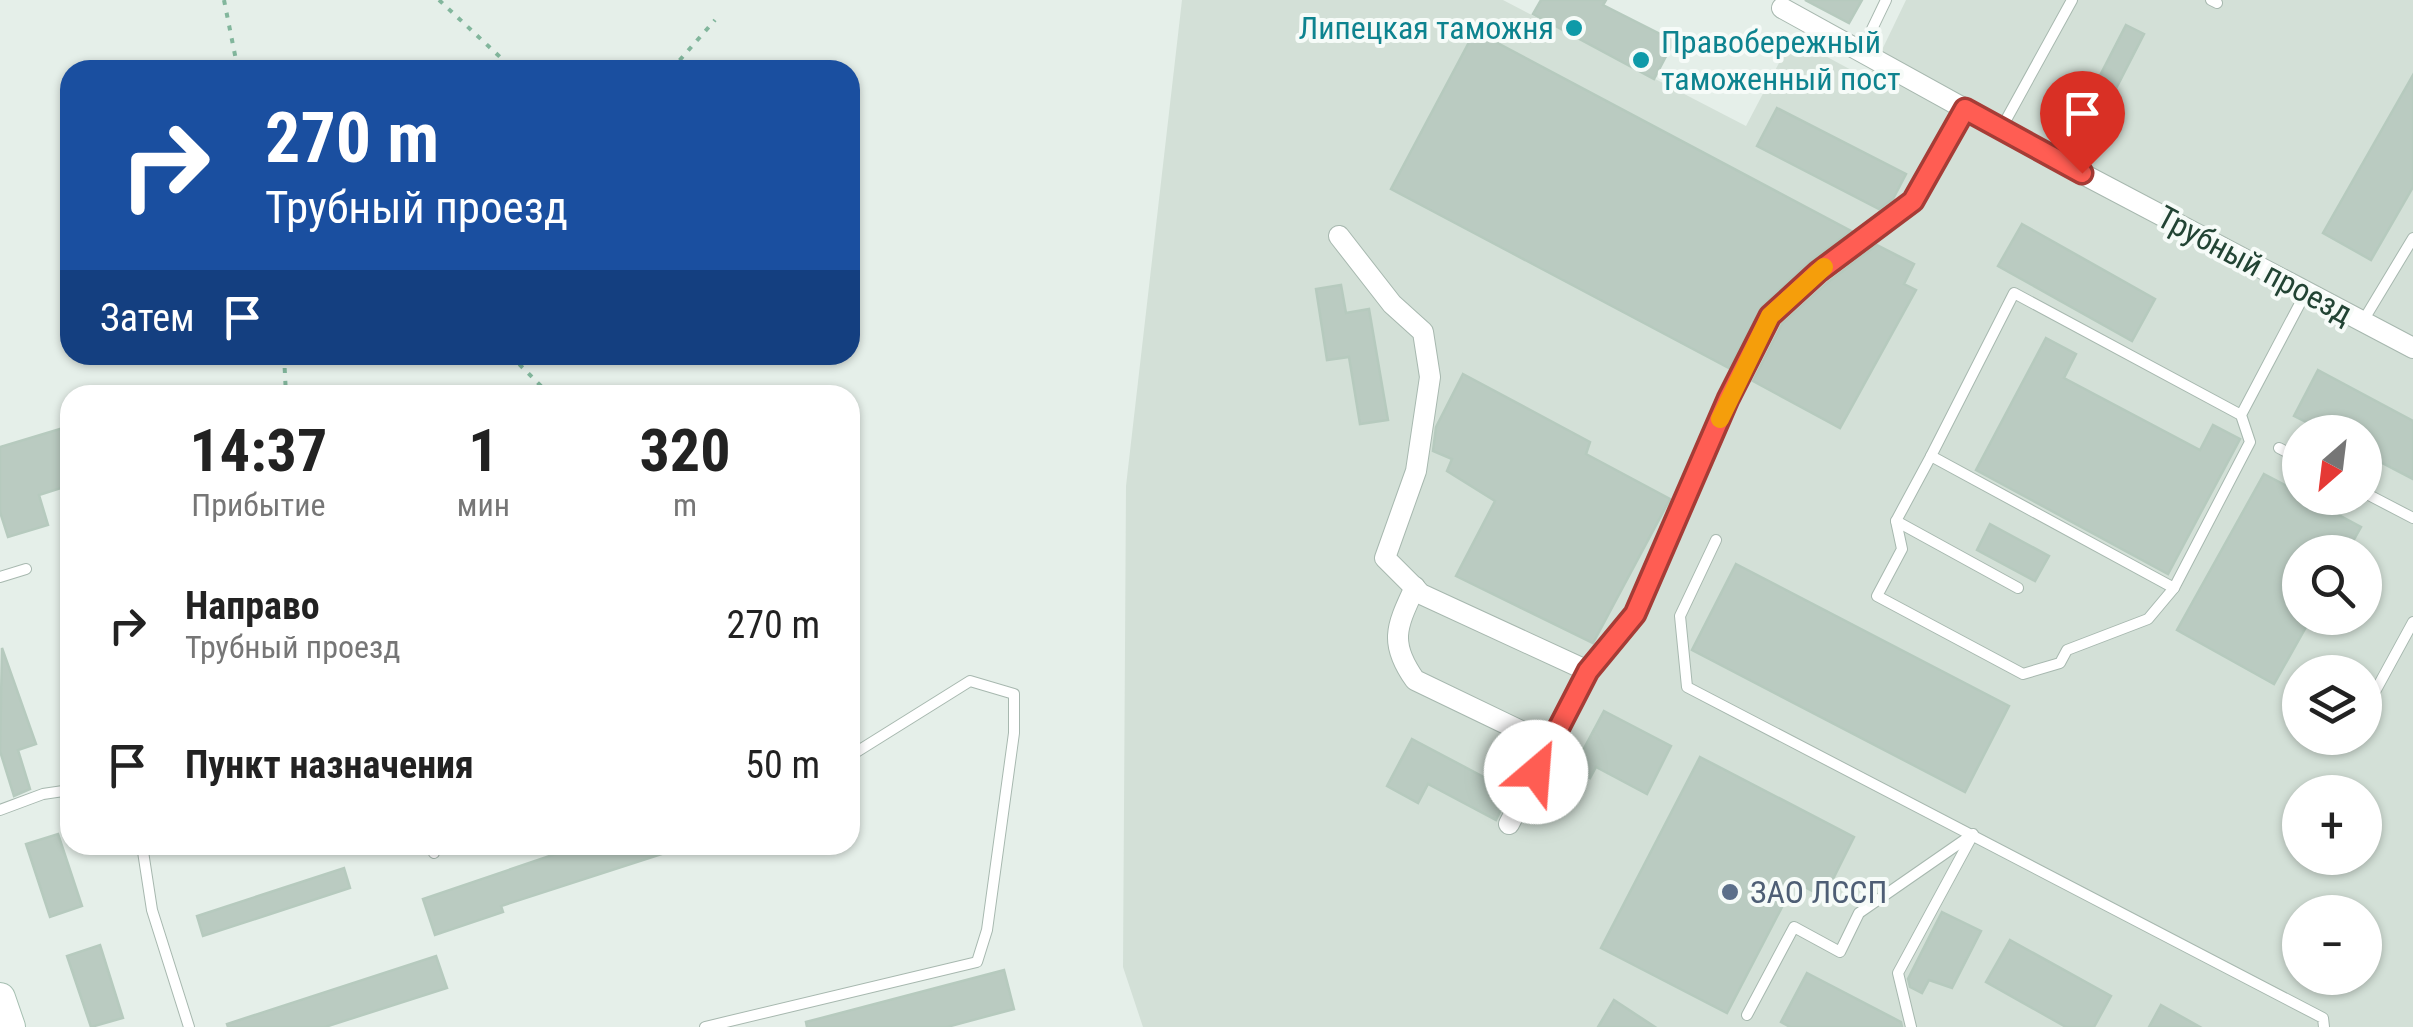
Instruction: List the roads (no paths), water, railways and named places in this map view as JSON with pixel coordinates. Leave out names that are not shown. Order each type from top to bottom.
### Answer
[{"type":"street","name":"Трубный проезд","points":[[1775,4],[2413,348]]},
{"type":"street","points":[[1509,824],[1588,671],[1635,614],[1770,316],[1818,272],[1913,201],[1965,109]]},
{"type":"street","points":[[1339,236],[1392,304],[1423,332],[1430,377],[1416,471],[1385,558],[1421,594],[1588,671]]},
{"type":"street","points":[[1415,588],[1395,630],[1402,662],[1415,680],[1550,745]]},
{"type":"street","points":[[0,998],[10,1027]]},
{"type":"lane","points":[[1861,52],[1886,0]]},
{"type":"lane","points":[[2001,129],[2072,0]]},
{"type":"lane","points":[[2363,322],[2413,238]]},
{"type":"lane","points":[[2240,414],[2306,292]]},
{"type":"lane","points":[[2014,293],[2240,414],[2250,442],[2174,588],[2148,619],[2067,650],[2060,663],[2023,674],[1877,596],[1902,548],[1896,521],[2014,293]]},
{"type":"lane","points":[[1931,456],[2174,588]]},
{"type":"lane","points":[[2382,502],[2413,518]]},
{"type":"lane","points":[[1896,521],[2018,588]]},
{"type":"lane","points":[[1716,540],[1680,616],[1687,688],[2323,1018],[2324,1027]]},
{"type":"lane","points":[[0,577],[26,569]]},
{"type":"lane","points":[[2382,681],[2413,622]]},
{"type":"lane","points":[[705,1027],[977,962],[987,930],[1014,733],[1014,694],[970,681],[860,750]]},
{"type":"lane","points":[[0,810],[60,791]]},
{"type":"lane","points":[[1748,1015],[1794,927],[1840,952],[1859,912],[1973,834]]},
{"type":"lane","points":[[1911,1027],[1898,973],[1973,834]]},
{"type":"lane","points":[[144,855],[152,910],[189,1027]]},
{"type":"place","name":"Липецкая таможня","points":[[1574,28]]},
{"type":"place","name":"Правобережный таможенный пост","points":[[1641,60]]},
{"type":"place","name":"ЗАО ЛССП","points":[[1730,892]]}]
